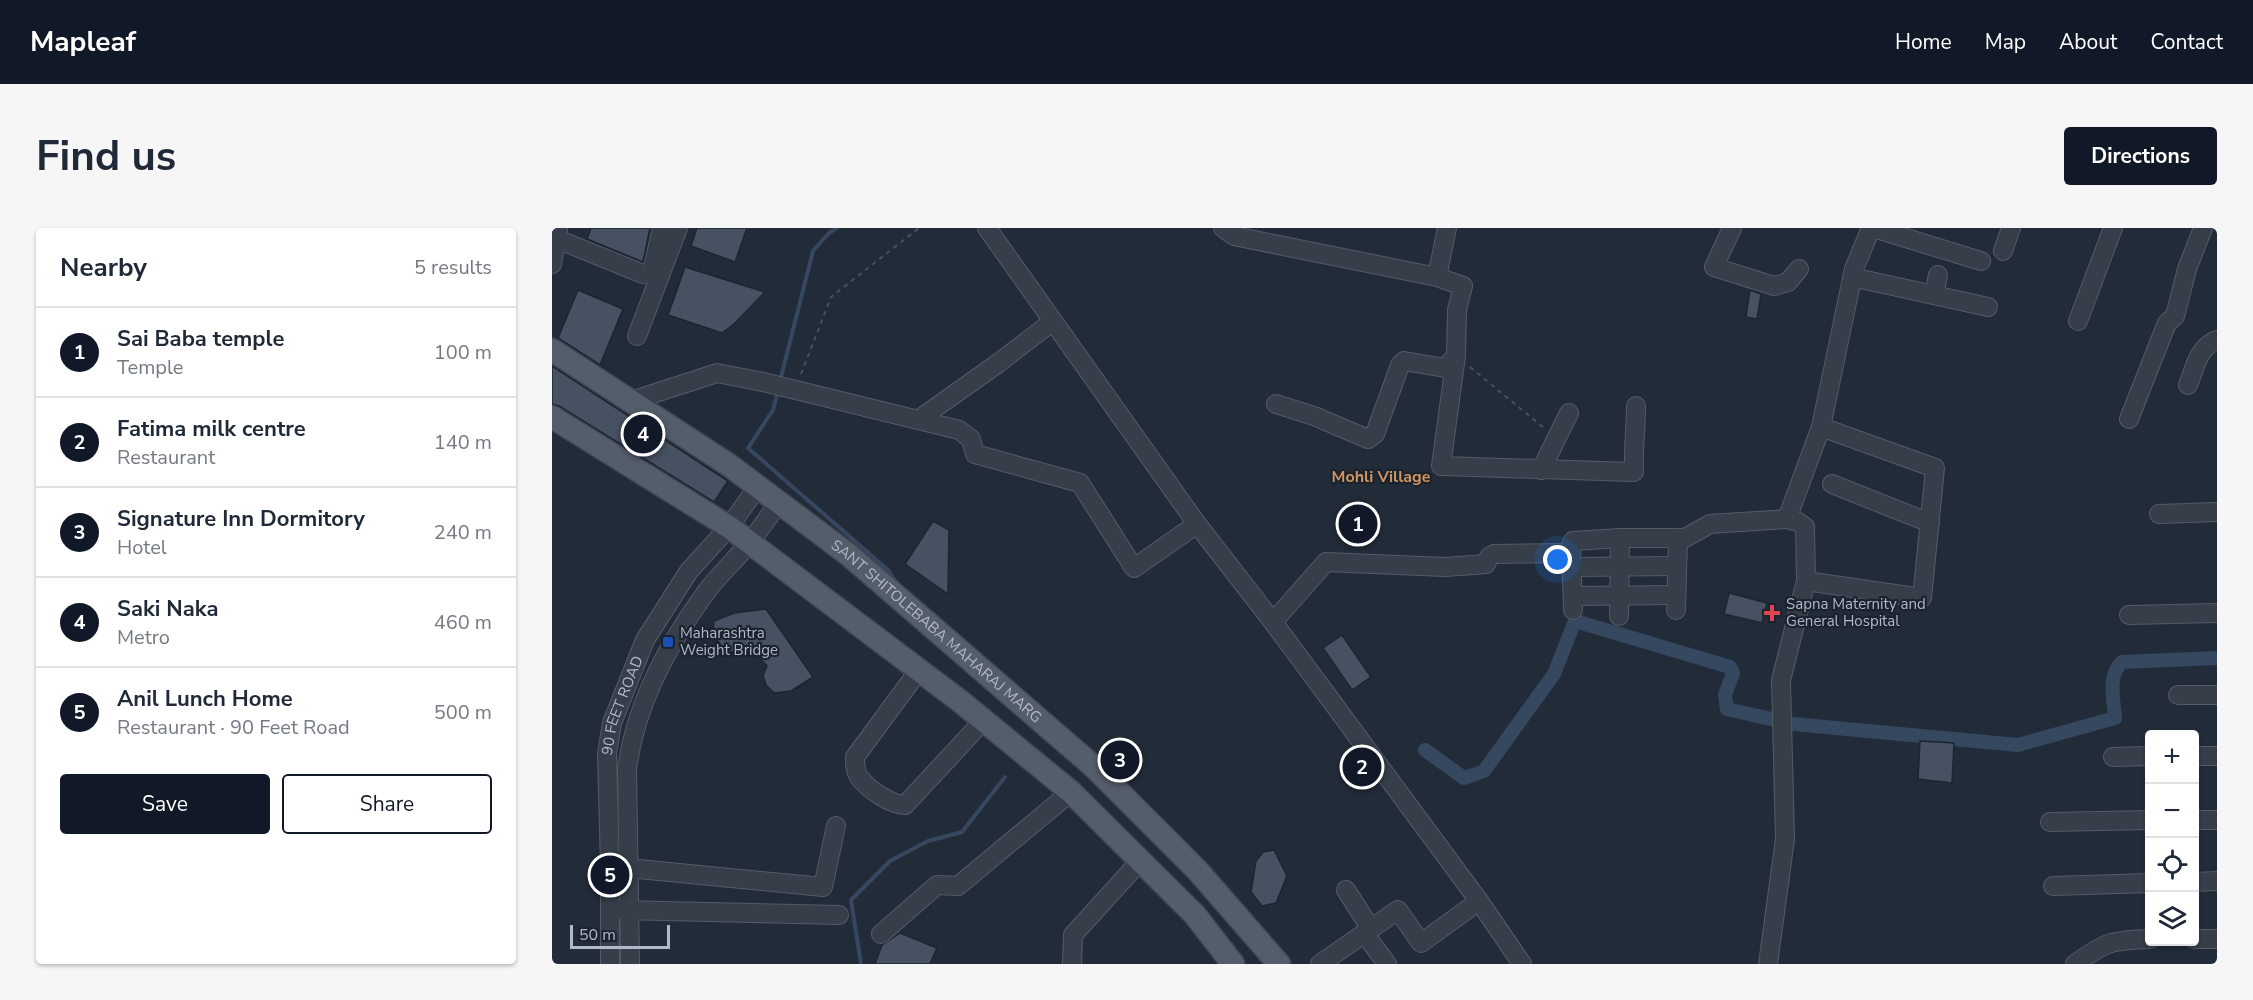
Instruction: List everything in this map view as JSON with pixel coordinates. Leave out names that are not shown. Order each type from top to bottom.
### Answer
[{"type":"main road","name":"SANT SHITOLEBABA MAHARAJ MARG","points":[[552,350],[729,465],[849,555],[1093,766],[1197,870],[1279,964]]},
{"type":"main road","points":[[552,417],[729,527],[984,721],[1071,792],[1141,860],[1195,915],[1233,964]]},
{"type":"main road","points":[[1035,763],[1056,734]]},
{"type":"street","points":[[552,264],[558,234],[643,274],[649,273],[653,268],[662,228]]},
{"type":"street","points":[[637,336],[678,228]]},
{"type":"street","points":[[987,228],[1197,524],[1273,622],[1479,901],[1522,964]]},
{"type":"street","points":[[1222,228],[1233,236],[1437,277],[1463,286],[1457,310],[1456,356],[1441,466],[1634,472],[1636,406]]},
{"type":"street","points":[[1437,277],[1447,228]]},
{"type":"street","points":[[1732,228],[1714,267],[1774,286],[1788,282],[1799,269]]},
{"type":"street","points":[[1787,519],[1821,427],[1872,228],[1981,261]]},
{"type":"street","points":[[2002,251],[2011,228]]},
{"type":"street","points":[[2078,321],[2113,228]]},
{"type":"street","points":[[2128,419],[2167,323],[2175,316],[2187,269],[2203,228]]},
{"type":"street","points":[[1857,284],[1867,251]]},
{"type":"street","points":[[1934,295],[1938,275]]},
{"type":"street","points":[[1857,284],[1934,295],[1988,307]]},
{"type":"street","points":[[918,420],[1052,322]]},
{"type":"street","points":[[2188,385],[2201,352],[2208,343],[2217,340]]},
{"type":"street","points":[[1276,404],[1314,416],[1368,439],[1375,434],[1400,365],[1404,361],[1445,368],[1456,356]]},
{"type":"street","points":[[631,401],[717,373],[959,430],[972,439],[975,454],[1080,483],[1134,568],[1197,524]]},
{"type":"street","points":[[1541,470],[1569,412]]},
{"type":"street","points":[[1806,581],[1922,598],[1930,523],[1935,468],[1821,427]]},
{"type":"street","points":[[1832,484],[1930,523]]},
{"type":"street","name":"90 FEET ROAD","points":[[610,964],[607,754],[612,723],[645,640],[689,571],[729,527],[758,486]]},
{"type":"street","name":"90 FEET ROAD","points":[[630,964],[627,769],[631,741],[638,717],[664,658],[704,594],[750,542],[778,502]]},
{"type":"street","points":[[2159,514],[2217,512]]},
{"type":"street","points":[[1678,538],[1676,602],[1619,595],[1573,603],[1571,560],[1573,541],[1620,538],[1678,538],[1685,538],[1710,524],[1787,519],[1805,527],[1806,581],[1780,680],[1785,839],[1768,964]]},
{"type":"street","points":[[1619,616],[1620,538]]},
{"type":"street","points":[[1273,622],[1326,562],[1445,567],[1480,566],[1486,564],[1489,557],[1494,554],[1571,560],[1620,567],[1677,566]]},
{"type":"street","points":[[2129,615],[2217,613]]},
{"type":"street","points":[[919,670],[855,757],[859,777],[888,802],[905,805],[984,721]]},
{"type":"street","points":[[2178,695],[2217,695]]},
{"type":"street","points":[[2113,757],[2145,756]]},
{"type":"street","points":[[2199,756],[2217,756]]},
{"type":"street","points":[[881,934],[937,885],[958,886],[1071,792]]},
{"type":"street","points":[[2050,822],[2145,820]]},
{"type":"street","points":[[2199,820],[2217,820]]},
{"type":"street","points":[[610,866],[823,886],[836,826]]},
{"type":"street","points":[[1072,964],[1073,935],[1141,860]]},
{"type":"street","points":[[2199,882],[2217,881]]},
{"type":"street","points":[[2053,886],[2145,883]]},
{"type":"street","points":[[1346,891],[1387,964]]},
{"type":"street","points":[[1320,964],[1398,910],[1420,943],[1479,901]]},
{"type":"street","points":[[609,910],[839,915]]},
{"type":"street","points":[[2074,964],[2096,948],[2116,940],[2145,939]]},
{"type":"street","points":[[2199,939],[2217,939]]},
{"type":"path","points":[[784,387],[831,297],[920,228]]},
{"type":"path","points":[[1456,356],[1556,438]]},
{"type":"building","points":[[591,228],[650,228],[643,262],[587,239]]},
{"type":"building","points":[[697,228],[747,228],[735,262],[691,246]]},
{"type":"building","points":[[685,267],[765,292],[722,333],[668,315]]},
{"type":"building","points":[[578,290],[623,309],[600,365],[558,338]]},
{"type":"building","points":[[1750,290],[1761,294],[1757,319],[1746,317]]},
{"type":"building","points":[[552,366],[728,481],[714,502],[559,406],[552,404]]},
{"type":"building","points":[[933,521],[949,530],[948,594],[905,564]]},
{"type":"building","points":[[1729,593],[1767,603],[1762,623],[1724,614]]},
{"type":"building","points":[[766,609],[813,677],[791,691],[774,693],[766,685],[763,675],[767,666],[750,648],[733,653],[721,646],[713,634],[714,621],[734,613]]},
{"type":"building","points":[[1342,635],[1371,677],[1352,690],[1323,648]]},
{"type":"building","points":[[1920,741],[1954,743],[1952,783],[1918,779]]},
{"type":"building","points":[[1274,850],[1287,876],[1276,903],[1262,906],[1251,892],[1256,861],[1263,852]]},
{"type":"building","points":[[900,933],[937,948],[930,964],[875,964],[882,945]]},
{"type":"waterway","points":[[780,381],[813,251],[829,233],[837,228]]},
{"type":"waterway","points":[[778,391],[773,410],[748,448],[888,570],[896,582]]},
{"type":"waterway","points":[[1425,750],[1464,778],[1484,771],[1554,674],[1575,621],[1730,667],[1733,673],[1725,695],[1727,709],[1793,724],[2018,745],[2115,718],[2113,681],[2117,667],[2122,662],[2217,658]]},
{"type":"waterway","points":[[861,964],[851,900],[890,861],[928,841],[962,832],[1005,777]]},
{"type":"place","name":"Saki Naka","points":[[643,434]]},
{"type":"place","name":"Sai Baba temple","points":[[1358,524]]},
{"type":"place","name":"Sapna Maternity and General Hospital","points":[[1772,613]]},
{"type":"place","name":"Maharashtra Weight Bridge","points":[[668,642]]},
{"type":"place","name":"Signature Inn Dormitory","points":[[1120,760]]},
{"type":"place","name":"Fatima milk centre","points":[[1362,767]]},
{"type":"place","name":"Anil Lunch Home","points":[[610,875]]},
{"type":"district","name":"Mohli Village","points":[[1381,477]]}]
